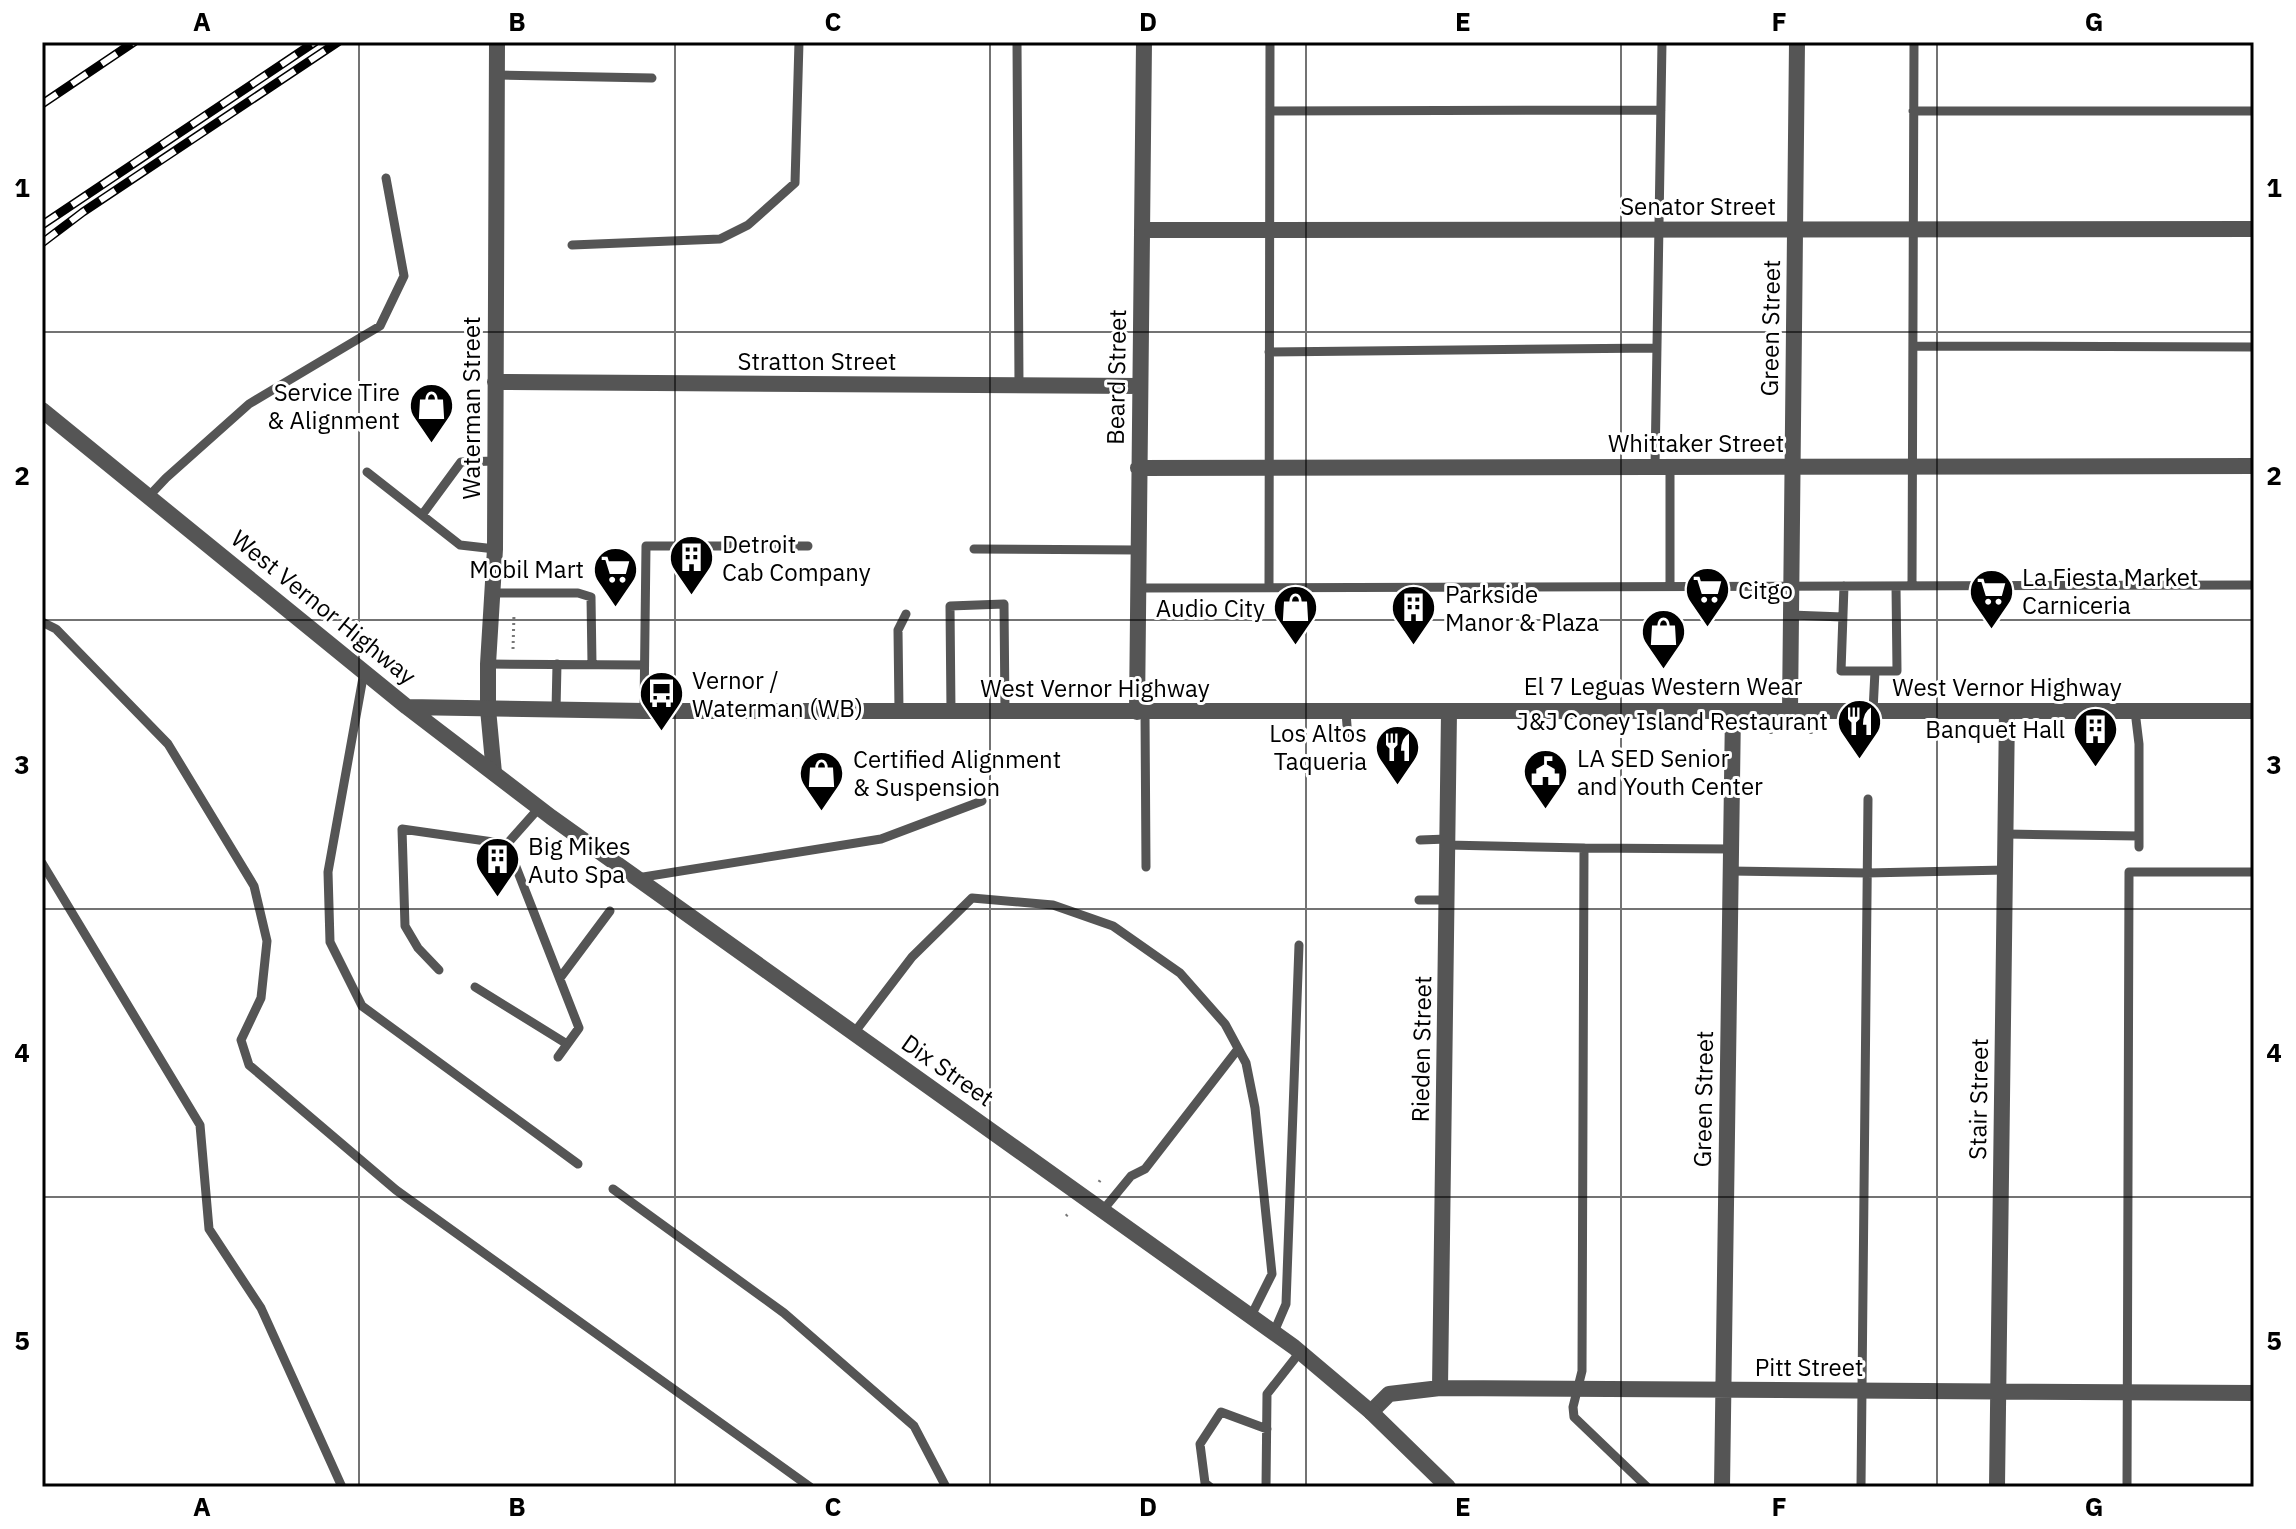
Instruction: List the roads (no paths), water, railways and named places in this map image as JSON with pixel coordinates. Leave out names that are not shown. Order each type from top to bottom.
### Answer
[{"type":"street","name":"Waterman Street","points":[[494,773],[488,709],[488,664],[495,549],[497,42]]},
{"type":"street","name":"Beard Street","points":[[1141,712],[1137,588],[1144,42]]},
{"type":"street","name":"Green Street","points":[[1790,711],[1797,42]]},
{"type":"street","name":"Senator Street","points":[[1142,230],[2254,229]]},
{"type":"street","name":"Stratton Street","points":[[495,382],[1140,386]]},
{"type":"street","name":"West Vernor Highway","points":[[42,410],[407,707],[951,712],[2254,711]]},
{"type":"street","name":"Whittaker Street","points":[[1138,468],[2254,466]]},
{"type":"street","name":"Dix Street","points":[[407,707],[539,808],[1274,1332],[1371,1412],[1448,1487]]},
{"type":"street","name":"Green Street","points":[[1722,1487],[1733,711]]},
{"type":"street","name":"Stair Street","points":[[1997,1487],[2007,711]]},
{"type":"street","name":"Rieden Street","points":[[1440,1388],[1449,712]]},
{"type":"street","name":"Pitt Street","points":[[1371,1412],[1389,1394],[1440,1388],[2254,1393]]},
{"type":"lane","points":[[572,245],[720,239],[748,225],[795,183],[799,42]]},
{"type":"lane","points":[[1017,42],[1019,386]]},
{"type":"lane","points":[[1269,587],[1270,42]]},
{"type":"lane","points":[[1662,42],[1657,348],[1670,586]]},
{"type":"lane","points":[[1912,586],[1914,42]]},
{"type":"lane","points":[[497,75],[652,78]]},
{"type":"lane","points":[[1270,111],[1661,110]]},
{"type":"lane","points":[[1913,111],[2254,111]]},
{"type":"lane","points":[[149,496],[249,404],[380,326],[404,276],[386,178]]},
{"type":"lane","points":[[1913,346],[2254,347]]},
{"type":"lane","points":[[1269,352],[1657,348]]},
{"type":"lane","points":[[422,515],[461,462],[495,461]]},
{"type":"lane","points":[[367,472],[460,545],[495,549]]},
{"type":"lane","points":[[644,711],[646,546],[808,546]]},
{"type":"lane","points":[[974,549],[1138,550]]},
{"type":"lane","points":[[1137,588],[2254,585]]},
{"type":"lane","points":[[1844,586],[1841,671],[1897,671],[1896,586]]},
{"type":"lane","points":[[492,593],[578,593],[591,597],[592,664]]},
{"type":"lane","points":[[951,712],[950,606],[1004,604],[1005,712]]},
{"type":"lane","points":[[899,711],[898,630],[906,614]]},
{"type":"lane","points":[[1791,615],[1843,617]]},
{"type":"lane","points":[[42,622],[56,629],[168,744],[254,886],[267,941],[261,998],[241,1040],[249,1065],[396,1190],[810,1487]]},
{"type":"lane","points":[[488,664],[644,665]]},
{"type":"lane","points":[[556,710],[557,664]]},
{"type":"lane","points":[[1873,711],[1875,671]]},
{"type":"lane","points":[[364,672],[328,872],[330,942],[362,1006],[578,1164]]},
{"type":"lane","points":[[2005,834],[2139,841],[2139,744],[2135,711]]},
{"type":"lane","points":[[1141,712],[1146,867]]},
{"type":"lane","points":[[1346,712],[1348,739]]},
{"type":"lane","points":[[1861,1487],[1868,799]]},
{"type":"lane","points":[[637,878],[881,839],[982,801]]},
{"type":"lane","points":[[507,844],[539,808]]},
{"type":"lane","points":[[439,970],[418,948],[405,926],[402,829],[507,844]]},
{"type":"lane","points":[[1420,840],[1584,848],[1731,849]]},
{"type":"lane","points":[[507,844],[579,1028],[558,1057]]},
{"type":"lane","points":[[1584,848],[1582,1356],[1573,1407],[1574,1417],[1647,1487]]},
{"type":"lane","points":[[42,863],[200,1125],[209,1229],[261,1308],[342,1487]]},
{"type":"lane","points":[[1730,871],[1867,873],[2005,870]]},
{"type":"lane","points":[[2127,1487],[2129,872],[2254,872]]},
{"type":"lane","points":[[854,1033],[912,957],[972,898],[1053,905],[1113,926],[1180,973],[1225,1024],[1246,1063],[1255,1108],[1272,1274],[1251,1316]]},
{"type":"lane","points":[[1419,900],[1447,900]]},
{"type":"lane","points":[[560,978],[610,911]]},
{"type":"lane","points":[[1274,1332],[1286,1304],[1299,945]]},
{"type":"lane","points":[[475,987],[567,1044]]},
{"type":"lane","points":[[1103,1210],[1131,1176],[1145,1169],[1238,1049]]},
{"type":"lane","points":[[613,1189],[784,1313],[914,1426],[946,1487]]},
{"type":"lane","points":[[1266,1487],[1267,1394],[1300,1352]]},
{"type":"lane","points":[[1210,1487],[1205,1483],[1200,1444],[1221,1412],[1267,1429]]},
{"type":"railway","points":[[42,104],[134,42]]},
{"type":"railway","points":[[42,225],[315,42]]},
{"type":"railway","points":[[42,243],[83,212],[338,42]]},
{"type":"place","name":"Service Tire & Alignment","points":[[431,445]]},
{"type":"place","name":"Detroit Cab Company","points":[[691,597]]},
{"type":"place","name":"Mobil Mart","points":[[615,608]]},
{"type":"place","name":"Citgo","points":[[1707,629]]},
{"type":"place","name":"La Fiesta Market Carniceria","points":[[1991,630]]},
{"type":"place","name":"Audio City","points":[[1296,647]]},
{"type":"place","name":"Parkside Manor & Plaza","points":[[1414,647]]},
{"type":"place","name":"El 7 Leguas Western Wear","points":[[1663,671]]},
{"type":"place","name":"Vernor / Waterman (WB)","points":[[661,733]]},
{"type":"place","name":"J&J Coney Island Restaurant","points":[[1859,760]]},
{"type":"place","name":"Banquet Hall","points":[[2096,768]]},
{"type":"place","name":"Los Altos Taqueria","points":[[1398,786]]},
{"type":"place","name":"LA SED Senior and Youth Center","points":[[1546,811]]},
{"type":"place","name":"Certified Alignment & Suspension","points":[[822,812]]},
{"type":"place","name":"Big Mikes Auto Spa","points":[[497,899]]}]
